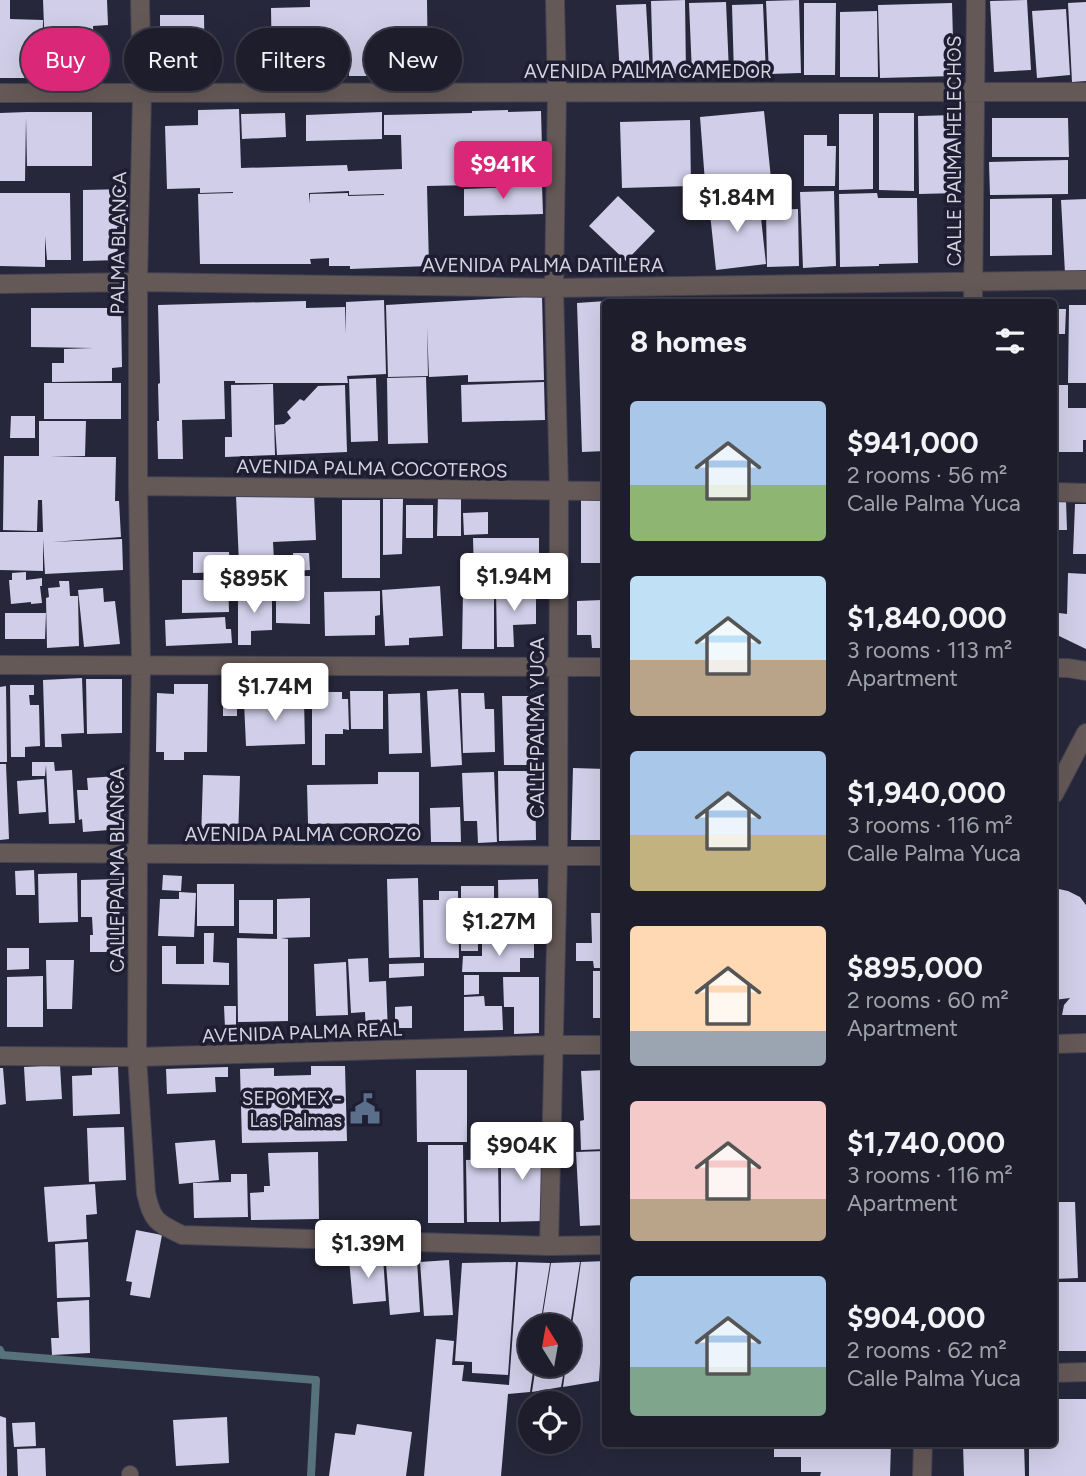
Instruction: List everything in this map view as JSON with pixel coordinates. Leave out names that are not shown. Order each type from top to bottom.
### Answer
[{"type":"street","name":"PALMA BLANCA","points":[[138,486],[142,93],[140,0]]},
{"type":"street","name":"CALLE PALMA YUCA","points":[[550,1246],[558,856],[559,491],[554,289],[557,92],[555,0]]},
{"type":"street","name":"CALLE PALMA HELECHOS","points":[[973,299],[976,0]]},
{"type":"street","name":"AVENIDA PALMA CAMEDOR","points":[[0,93],[1086,92]]},
{"type":"street","name":"AVENIDA PALMA DATILERA","points":[[0,284],[138,282],[554,289],[1086,280]]},
{"type":"street","name":"AVENIDA PALMA COCOTEROS","points":[[138,486],[602,491]]},
{"type":"street","name":"CALLE PALMA BLANCA","points":[[138,486],[141,664],[137,1058],[149,1210],[158,1223],[182,1235],[550,1246]]},
{"type":"street","points":[[1057,492],[1086,493]]},
{"type":"street","points":[[0,665],[602,667]]},
{"type":"street","points":[[1057,668],[1086,671]]},
{"type":"street","points":[[1057,788],[1086,733]]},
{"type":"street","name":"AVENIDA PALMA COROZO","points":[[0,853],[602,856]]},
{"type":"street","points":[[1057,1044],[1086,1043]]},
{"type":"street","name":"AVENIDA PALMA REAL","points":[[0,1056],[137,1058],[602,1045]]},
{"type":"street","points":[[550,1246],[602,1245]]},
{"type":"street","points":[[1057,1373],[1086,1372]]},
{"type":"street","points":[[922,1476],[923,1447]]},
{"type":"building","points":[[0,0],[10,0],[10,19],[43,20],[43,28],[21,28],[21,78],[0,78]]},
{"type":"building","points":[[43,0],[107,0],[108,25],[93,28],[44,28]]},
{"type":"building","points":[[310,0],[427,0],[427,28],[364,28],[364,76],[350,76],[350,28],[271,28],[271,8],[310,7]]},
{"type":"building","points":[[685,0],[686,73],[653,74],[651,1]]},
{"type":"building","points":[[799,0],[801,73],[769,74],[766,1]]},
{"type":"building","points":[[1027,0],[1031,70],[994,72],[990,1]]},
{"type":"building","points":[[726,2],[729,72],[692,74],[689,3]]},
{"type":"building","points":[[1086,2],[1086,81],[1072,82],[1068,3]]},
{"type":"building","points":[[804,3],[836,3],[835,75],[804,75]]},
{"type":"building","points":[[952,3],[954,76],[880,78],[878,5]]},
{"type":"building","points":[[646,4],[650,74],[620,76],[616,5]]},
{"type":"building","points":[[763,4],[766,74],[734,75],[732,5]]},
{"type":"building","points":[[1066,9],[1070,75],[1037,78],[1032,11]]},
{"type":"building","points":[[877,11],[878,77],[840,77],[840,12]]},
{"type":"building","points":[[160,15],[204,15],[204,28],[160,28]]},
{"type":"building","points":[[239,109],[241,168],[347,165],[348,171],[402,169],[401,135],[384,135],[384,115],[541,111],[543,185],[474,187],[473,175],[473,185],[427,186],[429,266],[350,269],[350,266],[329,266],[329,258],[310,259],[311,264],[200,264],[198,194],[233,192],[200,193],[200,188],[167,189],[165,126],[198,125],[198,110]],"holes":[[[349,191],[349,195],[384,194],[348,196],[348,193],[310,194],[309,204],[309,193]]]},
{"type":"building","points":[[764,111],[772,188],[706,195],[700,117]]},
{"type":"building","points":[[92,112],[92,166],[27,166],[26,117],[25,181],[0,181],[0,113]]},
{"type":"building","points":[[382,112],[382,139],[306,141],[306,115]]},
{"type":"building","points":[[285,113],[286,137],[242,139],[241,114]]},
{"type":"building","points":[[879,113],[914,113],[914,191],[879,190]]},
{"type":"building","points":[[839,114],[873,114],[873,189],[839,190]]},
{"type":"building","points":[[958,115],[959,193],[919,194],[918,116]]},
{"type":"building","points":[[992,118],[1068,118],[1069,157],[992,157]]},
{"type":"building","points":[[690,120],[691,186],[622,188],[620,122]]},
{"type":"building","points":[[804,135],[827,135],[827,146],[836,146],[835,186],[804,186]]},
{"type":"building","points":[[1068,160],[1068,194],[990,195],[989,162]]},
{"type":"building","points":[[542,186],[543,214],[464,216],[464,189]]},
{"type":"building","points":[[128,189],[128,227],[117,227],[118,260],[83,261],[83,190]]},
{"type":"building","points":[[834,191],[836,266],[803,268],[800,192]]},
{"type":"building","points":[[0,193],[70,193],[71,260],[47,260],[45,236],[45,267],[0,266]]},
{"type":"building","points":[[877,193],[878,198],[917,198],[918,263],[840,267],[839,194]]},
{"type":"building","points":[[618,196],[655,231],[626,261],[589,226]]},
{"type":"building","points":[[1052,198],[1052,255],[990,256],[990,199]]},
{"type":"building","points":[[759,199],[766,264],[716,270],[709,204]]},
{"type":"building","points":[[1086,199],[1086,272],[1065,273],[1061,200]]},
{"type":"building","points":[[798,209],[799,266],[767,267],[766,210]]},
{"type":"building","points":[[542,296],[544,380],[468,382],[468,375],[429,377],[427,327],[428,376],[388,377],[386,305]]},
{"type":"building","points":[[384,300],[386,374],[347,376],[348,383],[224,381],[225,419],[182,420],[183,459],[158,459],[158,305],[306,301],[306,308],[345,307],[346,334],[346,302]]},
{"type":"building","points":[[602,301],[602,451],[582,452],[577,303]]},
{"type":"building","points":[[1069,305],[1086,305],[1086,383],[1068,383]]},
{"type":"building","points":[[31,308],[121,308],[122,367],[112,368],[112,381],[52,382],[52,363],[64,363],[64,349],[93,348],[31,347]]},
{"type":"building","points":[[1057,309],[1066,309],[1065,334],[1057,334]]},
{"type":"building","points":[[426,377],[428,443],[388,444],[387,378]]},
{"type":"building","points":[[376,378],[378,441],[351,442],[349,379]]},
{"type":"building","points":[[544,382],[545,420],[462,422],[461,385]]},
{"type":"building","points":[[44,383],[121,383],[121,419],[44,419]]},
{"type":"building","points":[[273,384],[275,455],[225,457],[225,437],[232,437],[231,385]]},
{"type":"building","points":[[345,385],[347,452],[277,455],[275,425],[284,424],[291,418],[287,412],[300,399],[304,401],[318,386]]},
{"type":"building","points":[[1057,385],[1068,385],[1068,408],[1086,408],[1086,440],[1083,440],[1083,452],[1057,452]]},
{"type":"building","points":[[11,416],[35,416],[35,438],[10,438]]},
{"type":"building","points":[[39,421],[86,421],[85,456],[50,457],[116,457],[115,501],[119,501],[121,537],[52,542],[122,539],[123,570],[45,574],[43,539],[43,571],[0,570],[0,532],[43,532],[42,500],[38,500],[37,531],[3,530],[4,456],[39,456]]},
{"type":"building","points":[[314,493],[316,540],[273,542],[274,561],[239,563],[236,496]]},
{"type":"building","points":[[438,495],[461,495],[461,536],[437,536]]},
{"type":"building","points":[[581,498],[602,498],[602,563],[581,563]]},
{"type":"building","points":[[383,499],[403,499],[402,554],[383,555]]},
{"type":"building","points":[[342,500],[380,500],[380,578],[342,578]]},
{"type":"building","points":[[1057,500],[1066,500],[1067,530],[1057,530]]},
{"type":"building","points":[[1075,504],[1086,504],[1086,554],[1073,554]]},
{"type":"building","points":[[406,505],[433,505],[433,538],[406,538]]},
{"type":"building","points":[[488,512],[488,534],[464,535],[463,513]]},
{"type":"building","points":[[473,538],[539,538],[539,573],[474,573]]},
{"type":"building","points":[[193,552],[229,552],[230,572],[193,573]]},
{"type":"building","points":[[293,553],[309,553],[310,570],[294,571]]},
{"type":"building","points":[[26,572],[26,580],[42,578],[42,603],[11,604],[9,580],[12,580],[12,573]]},
{"type":"building","points":[[1068,573],[1086,574],[1086,649],[1057,635],[1059,613],[1067,614]]},
{"type":"building","points":[[276,576],[310,576],[310,624],[276,623]]},
{"type":"building","points":[[182,580],[228,580],[229,612],[182,613]]},
{"type":"building","points":[[59,581],[69,581],[70,596],[78,596],[79,646],[47,648],[46,598],[49,597],[48,588],[60,587]]},
{"type":"building","points":[[440,586],[443,636],[409,638],[409,645],[385,646],[382,590]]},
{"type":"building","points":[[103,588],[104,602],[115,601],[120,644],[84,647],[78,590]]},
{"type":"building","points":[[494,589],[494,649],[462,649],[463,590]]},
{"type":"building","points":[[496,590],[536,590],[536,624],[513,625],[514,647],[497,647]]},
{"type":"building","points":[[380,591],[380,615],[375,616],[375,635],[325,636],[324,592]]},
{"type":"building","points":[[272,593],[272,630],[251,631],[251,645],[238,645],[238,594]]},
{"type":"building","points":[[602,600],[602,648],[592,648],[591,635],[577,635],[577,601]]},
{"type":"building","points":[[5,613],[46,613],[45,639],[5,639]]},
{"type":"building","points":[[225,617],[226,629],[231,629],[232,643],[166,646],[165,620]]},
{"type":"building","points":[[82,678],[84,733],[61,734],[62,747],[45,747],[43,680]]},
{"type":"building","points":[[86,679],[122,679],[122,733],[87,734]]},
{"type":"building","points":[[174,684],[208,684],[207,752],[184,752],[184,760],[164,760],[164,752],[156,752],[157,693],[174,694]]},
{"type":"building","points":[[10,685],[34,685],[34,695],[29,695],[30,705],[39,705],[40,746],[25,747],[25,757],[11,757]]},
{"type":"building","points":[[6,686],[7,762],[0,762],[0,687]]},
{"type":"building","points":[[223,686],[237,686],[237,716],[223,716]]},
{"type":"building","points":[[458,689],[462,765],[431,767],[427,691]]},
{"type":"building","points":[[350,691],[383,691],[383,729],[351,729]]},
{"type":"building","points":[[312,692],[342,692],[342,699],[348,699],[349,730],[343,729],[343,734],[325,734],[325,765],[312,765]]},
{"type":"building","points":[[420,693],[422,753],[389,754],[388,694]]},
{"type":"building","points":[[461,693],[484,693],[485,709],[494,709],[495,752],[463,753]]},
{"type":"building","points":[[502,696],[537,696],[538,765],[504,765]]},
{"type":"building","points":[[304,700],[305,744],[246,746],[244,702]]},
{"type":"building","points":[[32,762],[54,762],[55,771],[72,770],[75,823],[49,824],[46,765],[45,776],[32,776]]},
{"type":"building","points":[[0,764],[6,764],[9,839],[0,840]]},
{"type":"building","points":[[573,768],[602,769],[602,840],[571,840]]},
{"type":"building","points":[[498,771],[535,771],[536,840],[499,841]]},
{"type":"building","points":[[378,772],[419,772],[419,837],[390,837],[390,823],[308,824],[307,785],[378,784]]},
{"type":"building","points":[[494,772],[497,842],[478,843],[477,821],[464,821],[462,773]]},
{"type":"building","points":[[203,775],[240,776],[238,841],[201,841]]},
{"type":"building","points":[[119,776],[122,829],[83,832],[82,819],[79,820],[77,790],[88,790],[87,778]]},
{"type":"building","points":[[44,779],[46,812],[19,814],[17,781]]},
{"type":"building","points":[[460,807],[461,842],[431,842],[430,808]]},
{"type":"building","points":[[34,870],[35,895],[16,895],[15,871]]},
{"type":"building","points":[[77,873],[78,922],[39,923],[38,874]]},
{"type":"building","points":[[163,875],[182,876],[181,891],[162,890]]},
{"type":"building","points":[[418,878],[420,957],[389,958],[387,879]]},
{"type":"building","points":[[119,879],[120,952],[90,952],[92,917],[81,917],[81,880]]},
{"type":"building","points":[[538,879],[539,914],[530,914],[530,938],[499,938],[498,880]]},
{"type":"building","points":[[197,884],[234,884],[234,926],[197,926]]},
{"type":"building","points":[[461,886],[494,886],[494,939],[478,939],[478,951],[461,951]]},
{"type":"building","points":[[1057,889],[1080,897],[1086,905],[1086,1015],[1062,1015],[1064,1005],[1070,998],[1057,1000]]},
{"type":"building","points":[[439,891],[458,891],[459,958],[424,958],[423,900],[439,900]]},
{"type":"building","points":[[179,892],[196,893],[194,937],[158,936],[160,899],[179,899]]},
{"type":"building","points":[[310,898],[310,937],[281,938],[288,939],[288,1021],[238,1022],[237,938],[277,939],[277,899]]},
{"type":"building","points":[[239,900],[273,900],[273,934],[239,933]]},
{"type":"building","points":[[591,913],[602,913],[602,968],[594,968],[593,961],[576,961],[576,943],[592,943]]},
{"type":"building","points":[[204,933],[214,933],[213,962],[229,963],[229,985],[162,984],[162,946],[176,946],[176,964],[204,964]]},
{"type":"building","points":[[482,944],[534,944],[534,958],[520,958],[520,972],[462,972],[463,956],[482,956]]},
{"type":"building","points":[[7,948],[29,948],[29,969],[7,970]]},
{"type":"building","points":[[368,958],[369,982],[386,981],[388,1033],[366,1034],[365,1012],[351,1013],[348,959]]},
{"type":"building","points":[[46,960],[74,960],[72,1009],[47,1009]]},
{"type":"building","points":[[346,962],[348,1015],[316,1016],[314,964]]},
{"type":"building","points":[[424,963],[424,976],[389,978],[389,964]]},
{"type":"building","points":[[593,971],[602,971],[602,1018],[593,1018]]},
{"type":"building","points":[[464,975],[479,975],[479,994],[464,995]]},
{"type":"building","points":[[43,976],[43,1027],[7,1027],[7,977]]},
{"type":"building","points":[[503,977],[539,977],[539,1033],[514,1034],[514,1007],[504,1007]]},
{"type":"building","points":[[484,996],[485,1006],[502,1006],[503,1030],[464,1031],[464,997]]},
{"type":"building","points":[[224,1006],[236,1006],[236,1028],[225,1028]]},
{"type":"building","points":[[412,1006],[412,1028],[395,1028],[395,1007]]},
{"type":"building","points":[[60,1065],[62,1099],[26,1101],[24,1067]]},
{"type":"building","points":[[311,1066],[345,1066],[347,1141],[242,1143],[240,1069],[274,1068],[274,1076],[311,1075]]},
{"type":"building","points":[[118,1067],[120,1114],[73,1116],[72,1076],[92,1075],[92,1068]]},
{"type":"building","points":[[228,1067],[228,1077],[215,1077],[216,1092],[167,1094],[166,1069]]},
{"type":"building","points":[[0,1068],[3,1068],[6,1104],[0,1105]]},
{"type":"building","points":[[416,1070],[467,1070],[467,1142],[417,1142]]},
{"type":"building","points":[[602,1070],[602,1149],[581,1150],[580,1121],[584,1120],[581,1071]]},
{"type":"building","points":[[124,1127],[126,1180],[89,1182],[87,1128]]},
{"type":"building","points":[[215,1140],[219,1180],[179,1184],[175,1143]]},
{"type":"building","points":[[501,1143],[543,1143],[544,1221],[501,1222]]},
{"type":"building","points":[[428,1145],[463,1145],[464,1223],[428,1223]]},
{"type":"building","points":[[602,1151],[602,1225],[580,1226],[576,1152]]},
{"type":"building","points":[[318,1152],[319,1219],[251,1220],[250,1193],[264,1192],[264,1186],[270,1186],[268,1153]]},
{"type":"building","points":[[498,1159],[499,1222],[467,1222],[466,1160]]},
{"type":"building","points":[[231,1174],[247,1174],[248,1217],[194,1218],[193,1183],[231,1182]]},
{"type":"building","points":[[95,1184],[97,1214],[86,1215],[87,1239],[48,1242],[44,1187]]},
{"type":"building","points":[[1057,1202],[1075,1202],[1078,1278],[1057,1279]]},
{"type":"building","points":[[136,1230],[162,1235],[150,1298],[130,1295],[132,1282],[126,1281]]},
{"type":"building","points":[[88,1242],[90,1297],[57,1298],[55,1244]]},
{"type":"building","points":[[383,1257],[386,1301],[353,1304],[349,1259]]},
{"type":"building","points":[[417,1260],[420,1312],[390,1315],[386,1263]]},
{"type":"building","points":[[449,1260],[453,1315],[424,1316],[420,1262]]},
{"type":"building","points":[[602,1261],[599,1381],[563,1387],[564,1377],[581,1377],[581,1314],[574,1314],[581,1262]]},
{"type":"building","points":[[516,1262],[508,1375],[472,1373],[472,1362],[455,1361],[462,1263]]},
{"type":"building","points":[[518,1262],[550,1263],[542,1314],[518,1314],[518,1377],[532,1377],[530,1391],[508,1394],[501,1476],[424,1476],[436,1339],[454,1341],[452,1365],[464,1365],[462,1381],[509,1385]]},
{"type":"building","points":[[580,1262],[572,1314],[543,1314],[551,1263]]},
{"type":"building","points":[[1057,1282],[1086,1282],[1086,1351],[1057,1351]]},
{"type":"building","points":[[89,1300],[90,1353],[52,1355],[51,1338],[59,1338],[57,1302]]},
{"type":"building","points":[[602,1348],[602,1380],[600,1381]]},
{"type":"building","points":[[534,1377],[563,1377],[561,1387],[532,1391]]},
{"type":"building","points":[[1057,1399],[1086,1399],[1086,1476],[1029,1476],[1029,1447],[1057,1447]]},
{"type":"building","points":[[0,1416],[6,1418],[7,1476],[0,1476]]},
{"type":"building","points":[[227,1417],[229,1463],[176,1466],[173,1420]]},
{"type":"building","points":[[35,1422],[36,1446],[14,1447],[12,1423]]},
{"type":"building","points":[[357,1424],[412,1432],[406,1476],[329,1476],[335,1433],[355,1435]]},
{"type":"building","points":[[774,1447],[891,1447],[890,1476],[820,1476],[821,1472],[801,1472],[801,1457],[774,1457]]},
{"type":"building","points":[[963,1447],[1024,1447],[1025,1476],[964,1476]]},
{"type":"building","points":[[45,1448],[46,1476],[18,1476],[17,1449]]},
{"type":"waterway","points":[[0,1350],[2,1355],[316,1380],[311,1476]]},
{"type":"place","name":"SEPOMEX - Las Palmas","points":[[365,1109]]}]
